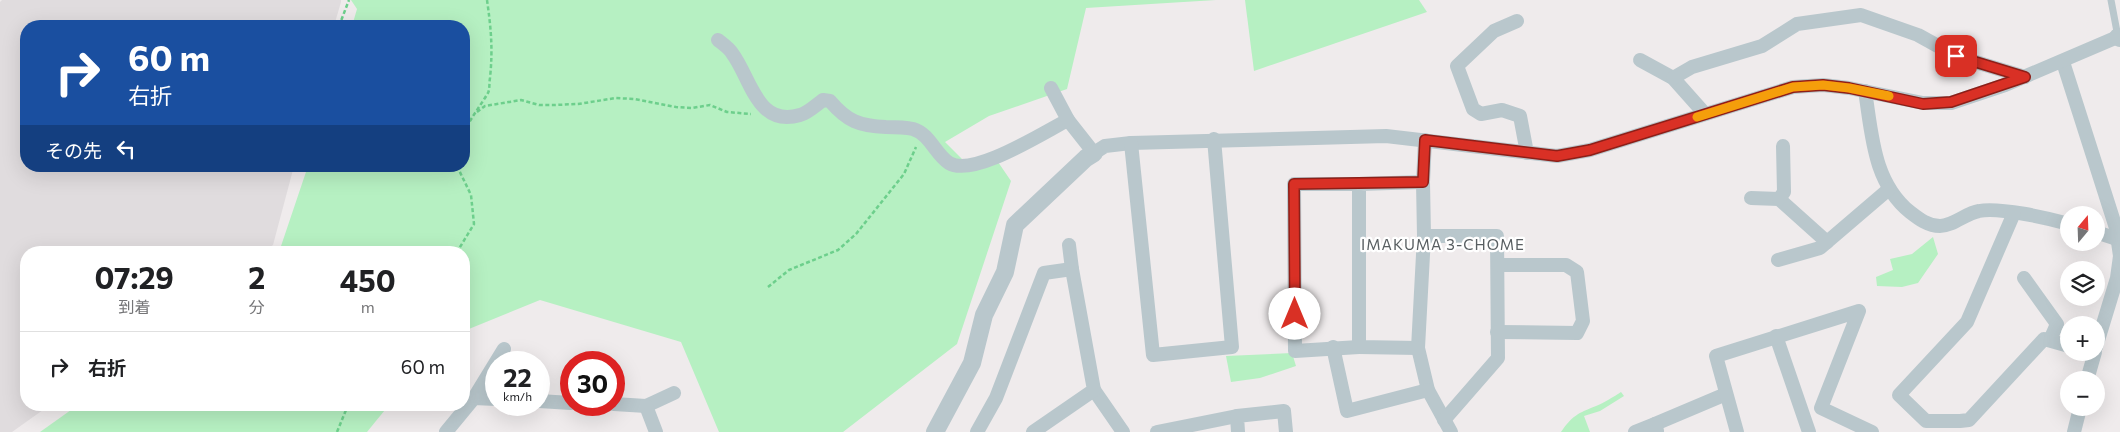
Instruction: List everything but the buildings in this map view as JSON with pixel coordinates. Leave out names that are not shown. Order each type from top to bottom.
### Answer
[{"type":"street","points":[[1673,78],[1692,67],[1762,46],[1797,24],[1861,15],[1918,34],[1956,56],[2025,77]]},
{"type":"street","points":[[1517,21],[1494,31],[1457,66],[1473,109],[1481,114],[1502,110],[1520,116],[1528,153]]},
{"type":"street","points":[[935,432],[972,363],[984,315],[1005,272],[1015,226],[1086,158],[1105,146],[1214,139],[1386,136],[1557,156],[1590,150],[1793,87],[1823,85],[1865,91],[1923,104],[1951,102],[2064,62],[2119,37]]},
{"type":"street","points":[[718,40],[732,53],[756,98],[767,111],[785,118],[802,115],[823,100],[830,100],[842,115],[852,121],[875,127],[914,129],[925,136],[949,163],[962,167],[987,162],[1068,120]]},
{"type":"street","points":[[1640,60],[1673,78],[1705,114]]},
{"type":"street","points":[[2064,62],[2116,228],[2120,256],[2117,278],[2105,316]]},
{"type":"street","points":[[1051,88],[1068,120],[1094,153]]},
{"type":"street","points":[[1865,91],[1874,148],[1882,177],[1889,189],[1907,210],[1917,218],[1931,225],[1942,226],[1978,211],[1998,210],[2060,222]]},
{"type":"street","points":[[1131,143],[1153,355],[1232,347],[1214,139]]},
{"type":"street","points":[[1425,140],[1423,182],[1424,236],[1418,348],[1428,390],[1451,432]]},
{"type":"street","points":[[1779,199],[1784,192],[1782,146]]},
{"type":"street","points":[[1418,348],[1333,347],[1295,351],[1294,184],[1423,182]]},
{"type":"street","points":[[1359,184],[1359,347]]},
{"type":"street","points":[[1778,260],[1820,248],[1889,189]]},
{"type":"street","points":[[1751,198],[1779,199],[1827,242]]},
{"type":"street","points":[[2014,214],[1967,322],[1899,395],[1926,421],[1969,420],[2044,338],[2060,343]]},
{"type":"street","points":[[2105,235],[2117,239]]},
{"type":"street","points":[[1424,236],[1497,236],[1498,358],[1444,420]]},
{"type":"street","points":[[1069,245],[1094,390],[1123,432]]},
{"type":"street","points":[[1497,332],[1577,332],[1583,321],[1577,272],[1566,265],[1498,265]]},
{"type":"street","points":[[977,432],[996,398],[1044,273],[1072,269]]},
{"type":"street","points":[[2024,278],[2057,324],[2050,340]]},
{"type":"street","points":[[1737,432],[1716,356],[1859,311],[1822,408]]},
{"type":"street","points":[[1776,336],[1809,432]]},
{"type":"street","points":[[1333,347],[1347,410],[1428,390]]},
{"type":"street","points":[[470,403],[504,349]]},
{"type":"street","points":[[1033,432],[1094,390]]},
{"type":"street","points":[[625,405],[646,406],[674,393]]},
{"type":"street","points":[[1635,432],[1656,428],[1726,394]]},
{"type":"street","points":[[474,398],[485,398]]},
{"type":"street","points":[[646,406],[656,432]]},
{"type":"street","points":[[1803,414],[1822,408],[1872,432]]},
{"type":"street","points":[[446,432],[463,411]]},
{"type":"street","points":[[1157,432],[1237,416],[1284,411],[1286,432]]},
{"type":"street","points":[[1237,416],[1238,432]]},
{"type":"street","points":[[2074,432],[2078,416]]},
{"type":"lane","points":[[2111,0],[2119,37]]},
{"type":"path","points":[[341,20],[349,0]]},
{"type":"path","points":[[470,121],[489,91],[492,66],[492,34],[487,0]]},
{"type":"path","points":[[477,112],[485,106],[521,100],[539,105],[553,105],[578,104],[616,98],[676,107],[692,108],[710,104],[726,112],[746,114],[767,111]]},
{"type":"path","points":[[768,287],[789,270],[838,250],[856,234],[904,174],[914,151],[925,136]]},
{"type":"path","points":[[460,172],[471,195],[474,224],[461,246]]},
{"type":"path","points":[[338,432],[346,411]]},
{"type":"shaded area","points":[[2,0],[341,0],[336,20],[20,20],[20,172],[292,172],[271,246],[20,246],[20,411],[42,411],[12,432],[0,432],[0,2]]},
{"type":"green space","points":[[351,0],[1216,0],[1086,8],[1067,89],[989,116],[945,142],[962,159],[996,159],[1011,181],[957,344],[843,432],[719,432],[681,342],[540,300],[470,329],[470,246],[281,246],[306,172],[470,172],[470,20],[354,20],[357,9]]},
{"type":"green space","points":[[1245,0],[1419,0],[1427,12],[1254,71]]},
{"type":"green space","points":[[1933,237],[1938,254],[1918,283],[1902,287],[1877,286],[1876,277],[1893,270],[1890,259],[1912,254]]},
{"type":"green space","points":[[1292,353],[1296,366],[1260,378],[1231,382],[1226,356]]},
{"type":"green space","points":[[1621,392],[1624,396],[1600,411],[1584,416],[1590,432],[1561,432],[1576,416]]},
{"type":"green space","points":[[70,411],[384,411],[367,432],[40,432]]},
{"type":"slow traffic","points":[[1697,117],[1793,87],[1823,85],[1889,96]]},
{"type":"district","name":"IMAKUMA 3-CHOME","points":[[1443,245]]},
{"type":"route","points":[[1295,314],[1294,184],[1423,182],[1425,140],[1557,156],[1590,150],[1793,87],[1823,85],[1849,88],[1923,104],[1951,102],[2025,77],[1956,56]]}]
